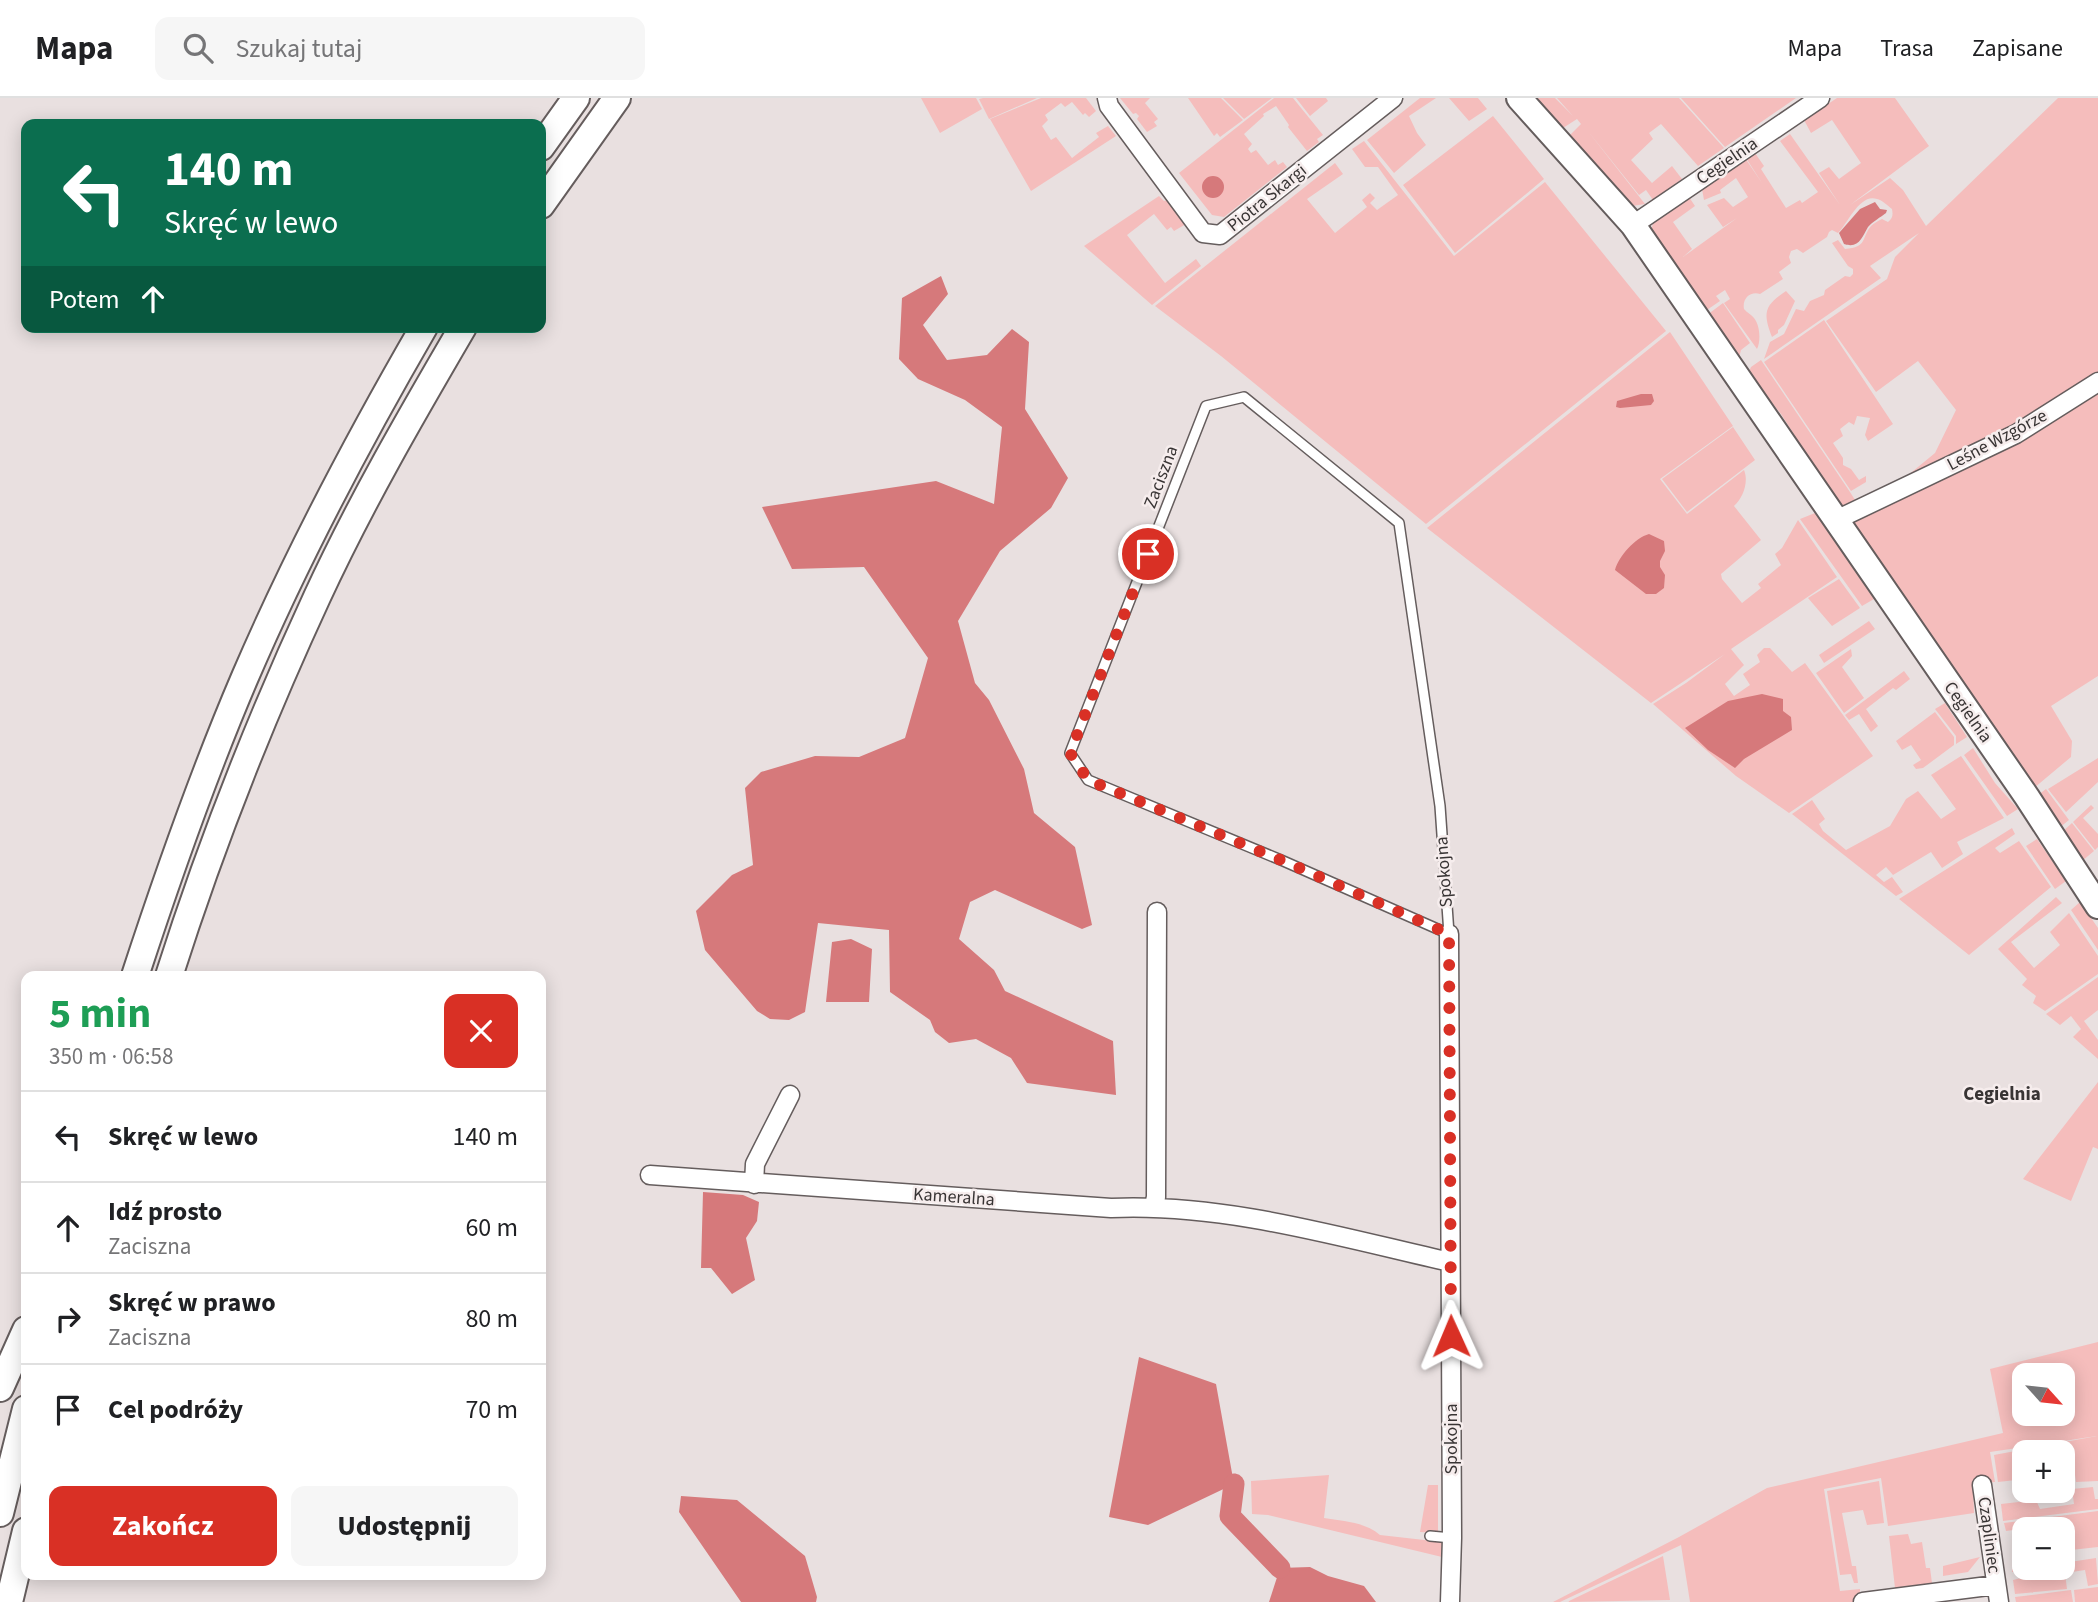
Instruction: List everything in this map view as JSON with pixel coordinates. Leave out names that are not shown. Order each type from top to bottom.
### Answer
[{"type":"main road","points":[[546,140],[576,98]]},
{"type":"main road","points":[[546,198],[617,98]]},
{"type":"main road","points":[[137,971],[190,816],[250,666],[334,487],[421,333]]},
{"type":"main road","points":[[171,971],[233,795],[274,691],[371,490],[460,333]]},
{"type":"main road","points":[[0,1388],[21,1341]]},
{"type":"main road","points":[[0,1513],[21,1429]]},
{"type":"main road","points":[[9,1602],[21,1552]]},
{"type":"street","name":"Piotra Skargi","points":[[1107,98],[1109,106],[1203,233],[1220,235],[1392,98]]},
{"type":"street","name":"Cegielnia","points":[[1519,98],[1633,225],[2027,797],[2098,906]]},
{"type":"street","name":"Cegielnia","points":[[1633,225],[1820,98]]},
{"type":"street","name":"Leśne Wzgórze","points":[[1836,520],[2016,434],[2098,382]]},
{"type":"street","points":[[1154,1206],[1157,912]]},
{"type":"street","name":"Spokojna","points":[[1449,934],[1450,1602]]},
{"type":"street","points":[[754,1184],[755,1164],[790,1095]]},
{"type":"street","name":"Kameralna","points":[[650,1175],[1111,1208],[1154,1206],[1249,1218],[1450,1262]]},
{"type":"street","name":"Czapliniec","points":[[1863,1602],[1997,1593],[1982,1485]]},
{"type":"lane","name":"Zaciszna","points":[[1399,523],[1244,397],[1206,405],[1070,753],[1088,780],[1281,860],[1449,934]]},
{"type":"lane","name":"Spokojna","points":[[1399,523],[1440,806],[1449,934]]},
{"type":"lane","points":[[1430,1536],[1452,1538]]},
{"type":"shaded area","points":[[921,98],[976,98],[982,109],[940,133]]},
{"type":"shaded area","points":[[1037,98],[989,119],[979,99]]},
{"type":"shaded area","points":[[1041,98],[1086,98],[1096,111],[1089,117],[1085,113],[1083,115],[1072,102],[1065,107],[1061,103],[1045,115],[1048,120],[1042,126],[1051,140],[1056,137],[1072,158],[1099,137],[1096,133],[1108,126],[1116,136],[1031,191],[990,119]]},
{"type":"shaded area","points":[[1120,98],[1150,98],[1145,103],[1158,119],[1154,122],[1157,126],[1147,132],[1137,119],[1139,116],[1133,114]]},
{"type":"shaded area","points":[[1188,98],[1221,98],[1243,120],[1220,137],[1217,133],[1214,136]]},
{"type":"shaded area","points":[[1223,98],[1272,98],[1244,119]]},
{"type":"shaded area","points":[[1274,98],[1293,98],[1323,135],[1317,139],[1319,142],[1307,151],[1276,106],[1263,114],[1264,116],[1244,134],[1252,144],[1248,149],[1251,153],[1256,150],[1268,165],[1275,160],[1278,165],[1283,162],[1287,167],[1224,217],[1212,215],[1179,173]]},
{"type":"shaded area","points":[[1296,98],[1326,98],[1328,101],[1310,116]]},
{"type":"shaded area","points":[[1420,98],[1436,98],[1409,116],[1426,145],[1394,173],[1367,140]]},
{"type":"shaded area","points":[[1449,98],[1478,98],[1487,109],[1469,121]]},
{"type":"shaded area","points":[[1532,98],[1555,98],[1573,116],[1557,98],[1679,98],[1724,148],[1698,166],[1661,124],[1649,133],[1653,139],[1631,160],[1652,183],[1672,166],[1682,179],[1653,200],[1646,190],[1639,195],[1587,130],[1645,204],[1632,206],[1570,135],[1581,124],[1577,119],[1563,128]]},
{"type":"shaded area","points":[[1681,98],[1796,98],[1725,147]]},
{"type":"shaded area","points":[[1837,98],[1895,98],[1929,146],[1850,205],[1890,178],[1903,190],[1926,226],[2058,98],[2098,98],[2098,676],[2051,706],[2072,741],[2071,757],[2034,788],[1850,523],[1935,453],[1956,410],[1918,361],[1876,392],[1826,321],[1887,279],[1895,257],[1919,233],[1870,266],[1881,278],[1764,359],[1770,342],[1784,334],[1796,309],[1804,311],[1810,301],[1824,295],[1825,290],[1845,276],[1850,277],[1853,274],[1853,269],[1832,243],[1838,240],[1845,249],[1861,244],[1873,224],[1882,219],[1890,221],[1892,209],[1879,200],[1865,200],[1838,233],[1832,230],[1827,237],[1803,253],[1797,249],[1791,251],[1791,263],[1779,272],[1783,279],[1760,294],[1750,295],[1744,302],[1744,309],[1758,325],[1757,349],[1724,303],[1730,299],[1725,290],[1716,296],[1720,301],[1704,312],[1651,232],[1654,218],[1689,197],[1695,206],[1673,222],[1692,249],[1683,257],[1737,218],[1723,227],[1707,205],[1724,198],[1733,207],[1748,197],[1736,178],[1720,190],[1721,193],[1704,200],[1702,189],[1745,158],[1762,183],[1746,158],[1755,153],[1764,166],[1761,169],[1786,208],[1800,200],[1802,203],[1818,192],[1780,141],[1790,134],[1840,205],[1819,173],[1829,167],[1839,179],[1861,163],[1832,120],[1811,133],[1804,120]]},
{"type":"shaded area","points":[[1493,116],[1544,179],[1455,253],[1403,185]]},
{"type":"shaded area","points":[[1364,141],[1454,256],[1545,182],[1666,331],[1426,524],[1221,356],[1155,306],[1335,163],[1343,174],[1307,199],[1335,233],[1367,207],[1362,200],[1370,193],[1375,198],[1370,203],[1377,210],[1398,195],[1378,167],[1365,167],[1352,149]]},
{"type":"shaded area","points":[[1213,176],[1221,179],[1224,187],[1221,195],[1213,198],[1205,195],[1202,187],[1205,179]]},
{"type":"shaded area","points":[[1159,196],[1164,201],[1167,200],[1186,224],[1174,231],[1171,227],[1167,230],[1154,214],[1127,235],[1165,283],[1196,259],[1201,266],[1152,305],[1084,246]]},
{"type":"shaded area","points":[[1875,202],[1880,209],[1887,210],[1886,213],[1870,225],[1857,243],[1844,244],[1839,233],[1860,209]]},
{"type":"shaded area","points":[[941,276],[948,294],[923,325],[947,360],[987,355],[1012,329],[1029,342],[1025,409],[1068,478],[1051,508],[1000,551],[958,621],[975,683],[989,700],[1024,769],[1034,813],[1075,847],[1092,925],[1082,929],[995,890],[970,902],[959,939],[994,970],[1005,991],[1113,1041],[1116,1095],[1027,1083],[1011,1058],[976,1039],[949,1043],[935,1032],[930,1020],[890,992],[889,930],[818,923],[805,1012],[789,1020],[770,1019],[757,1011],[705,950],[696,911],[732,875],[753,865],[745,788],[761,772],[815,756],[859,757],[905,738],[928,658],[864,567],[792,569],[762,507],[936,481],[994,504],[1002,427],[965,400],[918,379],[899,359],[902,298]]},
{"type":"shaded area","points":[[1786,291],[1795,301],[1784,325],[1772,337],[1767,310]]},
{"type":"shaded area","points":[[1723,303],[1750,343],[1741,350],[1739,358],[1707,315]]},
{"type":"shaded area","points":[[1824,320],[1893,424],[1868,441],[1865,435],[1870,418],[1857,416],[1854,425],[1849,422],[1840,429],[1843,436],[1833,443],[1843,458],[1843,465],[1851,469],[1859,480],[1866,476],[1866,482],[1851,491],[1764,362]]},
{"type":"shaded area","points":[[1670,332],[1733,426],[1660,479],[1687,514],[1744,470],[1744,489],[1734,506],[1761,540],[1721,574],[1722,579],[1742,603],[1761,588],[1758,584],[1781,565],[1775,554],[1782,548],[1798,520],[1837,577],[1731,649],[1744,665],[1725,684],[1734,696],[1750,685],[1743,674],[1760,662],[1757,655],[1764,648],[1770,648],[1792,672],[1805,663],[1873,756],[1789,813],[1736,776],[1653,704],[1725,654],[1651,703],[1427,528]]},
{"type":"shaded area","points":[[1761,360],[1855,500],[1840,508],[1781,414],[1748,374],[1751,367]]},
{"type":"shaded area","points":[[1641,394],[1652,394],[1654,401],[1651,405],[1616,407],[1617,401]]},
{"type":"shaded area","points":[[1733,427],[1755,460],[1687,512],[1662,479]]},
{"type":"shaded area","points":[[1815,513],[1874,599],[1862,606],[1800,519]]},
{"type":"shaded area","points":[[1649,534],[1664,541],[1665,551],[1660,567],[1665,575],[1664,588],[1656,594],[1646,594],[1615,570],[1628,548]]},
{"type":"shaded area","points":[[1839,579],[1860,608],[1832,626],[1808,598]]},
{"type":"shaded area","points":[[1869,621],[1875,629],[1824,663],[1819,655]]},
{"type":"shaded area","points":[[1851,649],[1852,656],[1842,667],[1864,698],[1844,713],[1816,673]]},
{"type":"shaded area","points":[[1904,671],[1910,679],[1896,690],[1893,688],[1866,709],[1878,726],[1871,732],[1859,714],[1849,720],[1845,715]]},
{"type":"shaded area","points":[[1762,694],[1783,699],[1783,711],[1791,717],[1792,730],[1744,759],[1735,768],[1708,750],[1685,728],[1728,701]]},
{"type":"shaded area","points":[[1945,703],[1967,737],[1956,744],[1956,736],[1935,709]]},
{"type":"shaded area","points":[[1935,712],[1954,737],[1954,745],[1923,768],[1916,769],[1913,765],[1921,760],[1911,745],[1902,750],[1896,741]]},
{"type":"shaded area","points":[[1973,748],[1995,783],[2018,809],[2007,816],[1964,755]]},
{"type":"shaded area","points":[[1961,756],[2004,818],[1957,842],[1963,854],[1942,868],[1931,852],[1893,875],[1886,867],[1876,875],[1884,882],[1892,877],[1903,892],[1896,896],[1792,814],[1812,800],[1825,819],[1819,824],[1823,831],[1846,850],[1890,826],[1906,799],[1918,791],[1941,819],[1956,809],[1931,775]]},
{"type":"shaded area","points":[[2098,758],[2098,782],[2066,812],[2048,789]]},
{"type":"shaded area","points":[[2046,789],[2069,820],[2059,828],[2038,795]]},
{"type":"shaded area","points":[[2091,805],[2094,808],[2083,818],[2098,834],[2098,847],[2095,850],[2073,822]]},
{"type":"shaded area","points":[[2072,823],[2094,851],[2082,861],[2062,832]]},
{"type":"shaded area","points":[[2012,828],[2015,834],[1995,848],[2000,853],[2019,841],[2051,887],[1969,955],[1899,899]]},
{"type":"shaded area","points":[[2037,839],[2066,881],[2055,889],[2026,846]]},
{"type":"shaded area","points":[[2056,897],[2062,903],[2011,942],[2034,968],[2060,945],[2050,932],[2069,913],[2098,956],[2098,974],[2045,1011],[2033,1003],[2036,996],[2022,985],[2027,979],[1998,949]]},
{"type":"shaded area","points":[[2080,902],[2098,928],[2098,950],[2071,910]]},
{"type":"shaded area","points":[[851,939],[872,949],[869,1002],[826,1002],[832,942]]},
{"type":"shaded area","points":[[2098,977],[2098,1010],[2084,1021],[2098,1040],[2098,1059],[2073,1037],[2081,1029],[2071,1016],[2060,1025],[2046,1014]]},
{"type":"shaded area","points":[[2098,1082],[2098,1149],[2093,1147],[2071,1201],[2023,1179]]},
{"type":"shaded area","points":[[703,1192],[743,1195],[759,1202],[757,1221],[746,1238],[755,1280],[732,1294],[711,1268],[701,1268]]},
{"type":"shaded area","points":[[2098,1342],[2098,1481],[2076,1482],[2075,1475],[2075,1440],[2097,1436],[2070,1440],[2012,1440],[2012,1449],[1990,1452],[1995,1482],[1973,1484],[1974,1513],[1888,1526],[1881,1478],[1824,1489],[1840,1591],[1860,1589],[1860,1597],[1853,1602],[1690,1602],[1681,1545],[1560,1602],[1553,1602],[1767,1488],[2003,1433],[1990,1369],[2012,1364],[2012,1426],[2076,1426],[2076,1363],[2014,1363]]},
{"type":"shaded area","points":[[1139,1357],[1216,1384],[1234,1484],[1148,1525],[1109,1517]]},
{"type":"shaded area","points":[[2012,1452],[2012,1480],[1998,1482],[1994,1455]]},
{"type":"shaded area","points":[[1329,1475],[1324,1518],[1361,1525],[1380,1535],[1442,1542],[1442,1557],[1268,1515],[1252,1514],[1251,1481]]},
{"type":"shaded area","points":[[1879,1481],[1884,1523],[1867,1525],[1863,1510],[1842,1513],[1852,1566],[1856,1566],[1858,1583],[1854,1583],[1851,1574],[1840,1575],[1827,1491]]},
{"type":"shaded area","points":[[1428,1485],[1438,1485],[1438,1533],[1420,1532]]},
{"type":"shaded area","points":[[2093,1487],[2095,1499],[2098,1499],[2098,1509],[2012,1517],[2012,1520],[2003,1521],[2001,1504],[2037,1503],[2040,1509],[2074,1504],[2075,1489]]},
{"type":"shaded area","points":[[681,1496],[737,1500],[805,1556],[817,1597],[816,1602],[741,1602],[679,1512]]},
{"type":"shaded area","points":[[2098,1511],[2098,1547],[2075,1550],[2075,1517],[2051,1517]]},
{"type":"shaded area","points":[[2012,1522],[2012,1530],[2006,1531],[2004,1523]]},
{"type":"shaded area","points":[[1908,1534],[1911,1544],[1922,1542],[1926,1568],[1930,1568],[1932,1583],[1895,1588],[1889,1536]]},
{"type":"shaded area","points":[[1663,1556],[1670,1600],[1567,1602]]},
{"type":"shaded area","points":[[1980,1557],[1968,1572],[1943,1576],[1943,1566]]},
{"type":"shaded area","points":[[2096,1558],[2098,1584],[2088,1586],[2085,1570],[2075,1572],[2075,1561]]},
{"type":"shaded area","points":[[1310,1567],[1328,1576],[1364,1586],[1376,1602],[1269,1602],[1280,1568]]},
{"type":"shaded area","points":[[2013,1580],[2066,1580],[2067,1589],[2015,1594]]},
{"type":"shaded area","points":[[2098,1587],[2098,1602],[2075,1602],[2074,1590]]},
{"type":"shaded area","points":[[2071,1590],[2073,1602],[2016,1602],[2015,1597]]},
{"type":"waterway","points":[[1234,1484],[1230,1516],[1280,1568]]},
{"type":"district","name":"Cegielnia","points":[[2002,1094]]},
{"type":"route","points":[[1148,554],[1070,753],[1088,780],[1281,860],[1449,934],[1451,1336]]}]
